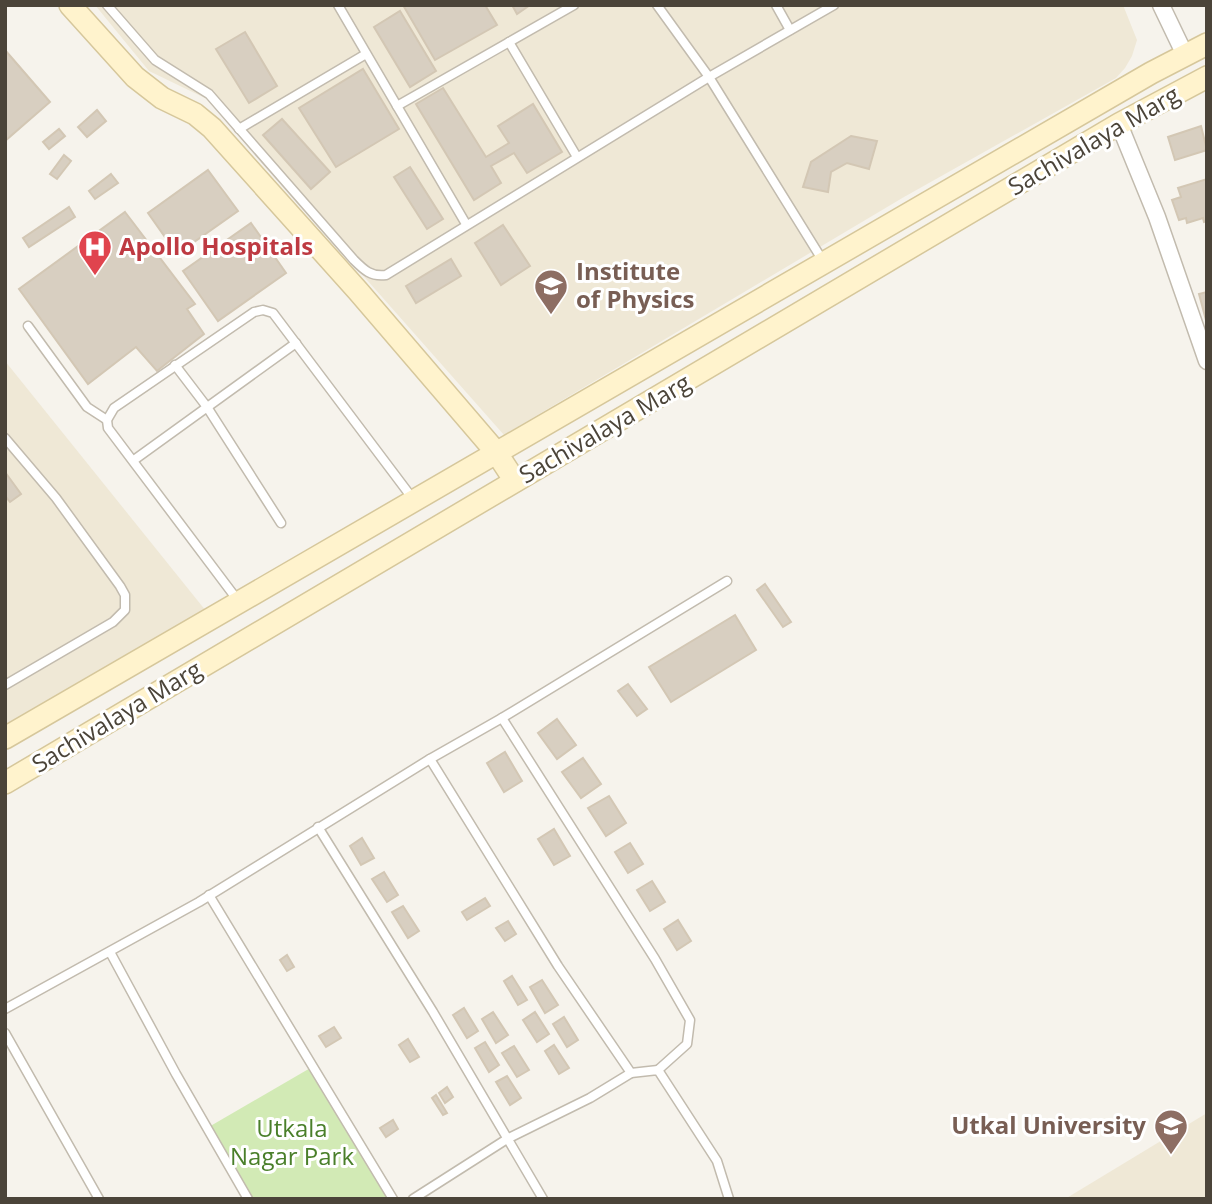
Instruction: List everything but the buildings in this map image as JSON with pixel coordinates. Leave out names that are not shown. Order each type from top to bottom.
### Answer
[{"type":"main road","points":[[70,5],[135,77],[162,97],[195,114],[212,128],[358,291],[496,452],[515,481]]},
{"type":"main road","points":[[5,738],[1139,80],[1207,44]]},
{"type":"main road","name":"Sachivalaya Marg","points":[[5,783],[1119,124],[1207,77]]},
{"type":"main road","points":[[1139,80],[1153,106]]},
{"type":"street","points":[[1161,5],[1185,55]]},
{"type":"street","points":[[1119,124],[1157,217],[1207,361]]},
{"type":"lane","points":[[338,5],[466,224]]},
{"type":"lane","points":[[397,106],[574,5]]},
{"type":"lane","points":[[657,5],[709,77],[824,262]]},
{"type":"lane","points":[[776,5],[790,30]]},
{"type":"lane","points":[[110,6],[155,60],[209,94],[354,261],[376,276],[386,275],[709,77],[834,5]]},
{"type":"lane","points":[[509,42],[577,157]]},
{"type":"lane","points":[[239,129],[366,54]]},
{"type":"lane","points":[[239,603],[108,428],[107,420],[114,408],[254,312],[262,310],[273,313],[414,502]]},
{"type":"lane","points":[[28,326],[87,407],[107,420]]},
{"type":"lane","points":[[134,460],[296,344]]},
{"type":"lane","points":[[175,365],[207,407],[281,523]]},
{"type":"lane","points":[[5,438],[55,498],[120,586],[127,604],[125,610],[113,622],[5,685]]},
{"type":"lane","points":[[5,1009],[209,895],[727,581]]},
{"type":"lane","points":[[413,1199],[508,1139],[590,1098],[631,1073],[658,1070],[687,1044],[690,1020],[648,947],[502,718]]},
{"type":"lane","points":[[430,759],[558,965],[631,1073]]},
{"type":"lane","points":[[318,827],[433,1012],[543,1199]]},
{"type":"lane","points":[[209,895],[393,1199]]},
{"type":"lane","points":[[110,952],[248,1199]]},
{"type":"lane","points":[[5,1033],[99,1199]]},
{"type":"lane","points":[[658,1070],[717,1161],[729,1199]]},
{"type":"shaded area","name":"Institute of Physics","points":[[95,5],[1123,5],[1137,40],[1132,56],[1116,78],[904,197],[504,435],[207,99],[149,71]]},
{"type":"shaded area","points":[[5,361],[210,616],[5,734]]},
{"type":"shaded area","name":"Utkal University","points":[[1207,1113],[1207,1199],[1065,1199]]},
{"type":"green space","name":"Utkala Nagar Park","points":[[312,1067],[392,1199],[248,1199],[207,1128]]},
{"type":"place","name":"Apollo Hospitals","points":[[95,277]]},
{"type":"place","name":"Institute of Physics","points":[[551,316]]},
{"type":"place","name":"Utkal University","points":[[1171,1156]]}]
